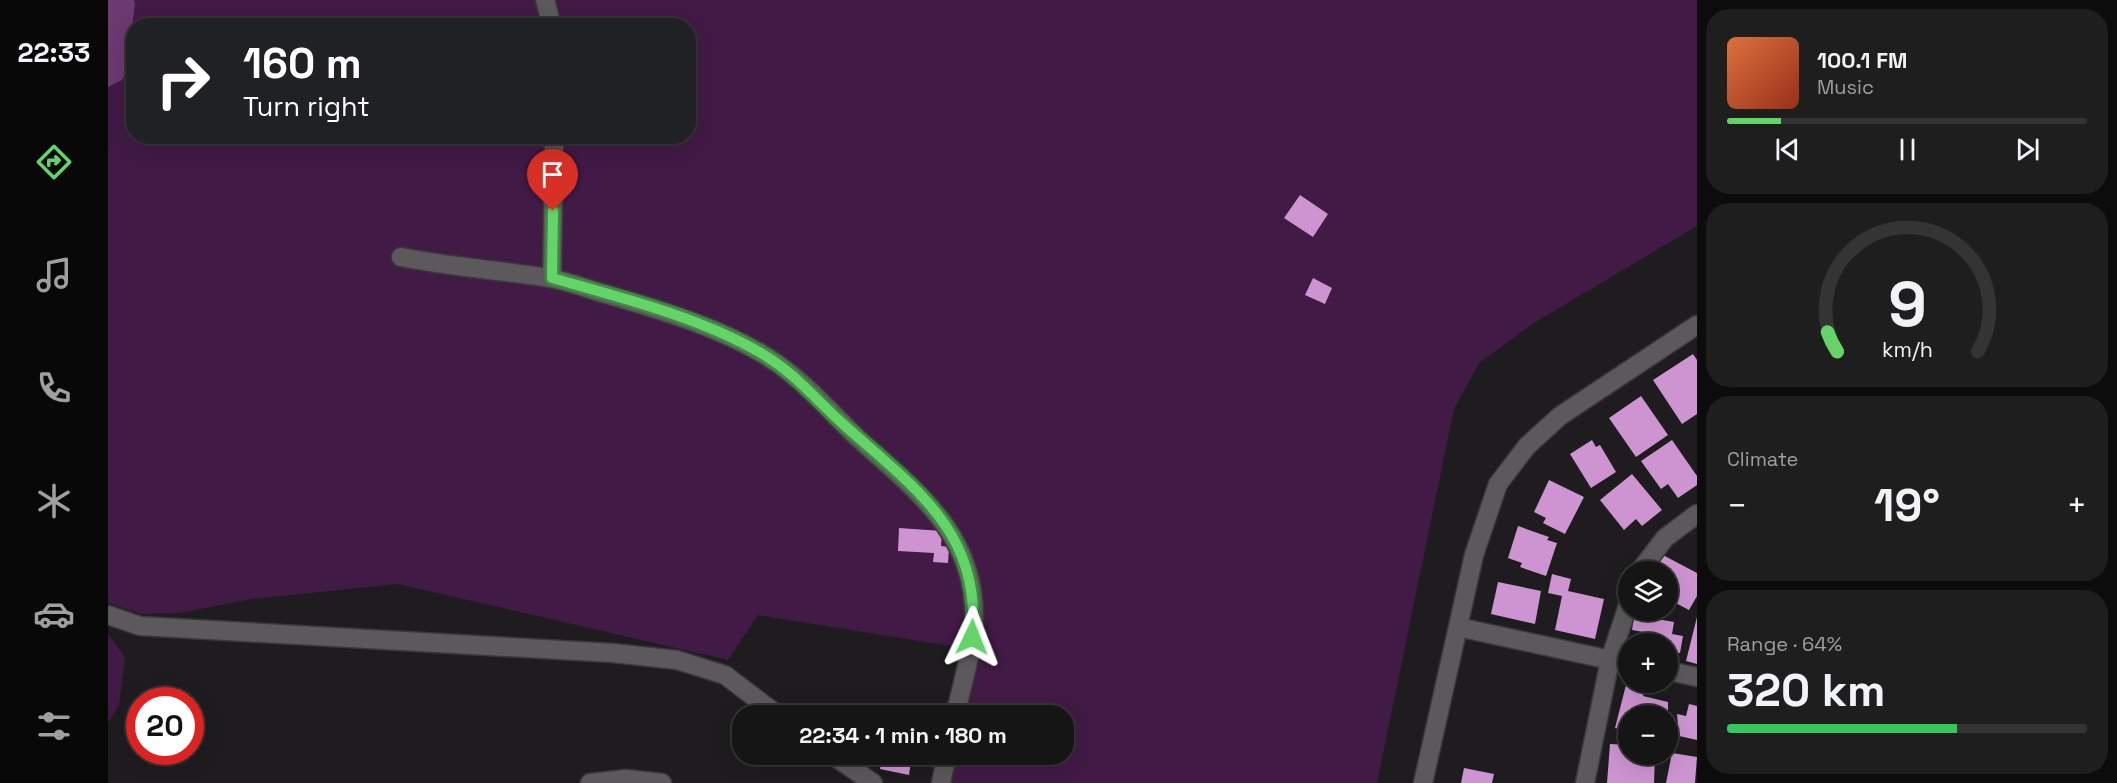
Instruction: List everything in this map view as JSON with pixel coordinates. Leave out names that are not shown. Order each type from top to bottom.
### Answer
[{"type":"street","points":[[545,0],[550,18]]},
{"type":"street","points":[[552,278],[554,144]]},
{"type":"street","points":[[401,257],[439,265],[552,278],[661,310],[759,352],[809,388],[836,418],[928,501],[947,524],[958,547],[973,606],[972,637],[957,705]]},
{"type":"street","points":[[1423,783],[1474,555],[1498,484],[1527,446],[1560,416],[1697,325]]},
{"type":"street","points":[[1647,561],[1665,538],[1697,514]]},
{"type":"street","points":[[108,615],[140,626],[613,653],[677,660],[726,675],[765,705]]},
{"type":"street","points":[[1585,783],[1610,660],[1623,621]]},
{"type":"street","points":[[1458,627],[1618,662]]},
{"type":"street","points":[[1678,673],[1697,677]]},
{"type":"street","points":[[847,765],[873,783]]},
{"type":"street","points":[[941,783],[945,765]]},
{"type":"street","points":[[590,783],[626,781],[662,783]]},
{"type":"shaded area","points":[[108,0],[1697,0],[1697,226],[1534,323],[1479,363],[1454,409],[1377,783],[947,783],[950,765],[1074,765],[1074,705],[960,705],[969,649],[758,615],[728,660],[398,584],[251,599],[180,613],[141,614],[108,603]]},
{"type":"shaded area","points":[[108,0],[134,0],[133,18],[126,18],[126,72],[122,80],[108,87]]},
{"type":"shaded area","points":[[108,634],[125,657],[119,705],[108,723]]},
{"type":"building","points":[[1300,195],[1328,214],[1313,237],[1284,218]]},
{"type":"building","points":[[1313,278],[1332,288],[1325,304],[1305,295]]},
{"type":"building","points":[[1693,354],[1697,360],[1697,414],[1682,424],[1653,380]]},
{"type":"building","points":[[1641,396],[1668,435],[1636,457],[1609,418]]},
{"type":"building","points":[[1592,440],[1596,447],[1600,445],[1616,472],[1591,488],[1570,454]]},
{"type":"building","points":[[1672,440],[1697,476],[1697,485],[1678,498],[1668,484],[1661,489],[1641,461]]},
{"type":"building","points":[[1632,474],[1662,510],[1642,526],[1636,519],[1624,530],[1600,500]]},
{"type":"building","points":[[1549,480],[1584,497],[1565,534],[1543,523],[1546,518],[1534,512]]},
{"type":"building","points":[[1518,526],[1549,537],[1547,540],[1557,543],[1546,576],[1520,567],[1522,563],[1508,558]]},
{"type":"building","points":[[899,528],[942,531],[941,546],[949,547],[948,563],[933,562],[934,553],[898,551]]},
{"type":"building","points":[[1661,554],[1674,561],[1658,561]]},
{"type":"building","points":[[1678,563],[1697,573],[1697,596],[1689,610],[1678,604]]},
{"type":"building","points":[[1552,574],[1571,579],[1568,591],[1604,599],[1595,639],[1555,630],[1562,596],[1548,593]]},
{"type":"building","points":[[1498,582],[1541,591],[1535,624],[1491,614]]},
{"type":"building","points":[[1697,617],[1697,664],[1686,661]]},
{"type":"building","points":[[1633,621],[1674,622],[1672,633],[1643,633],[1632,630]]},
{"type":"building","points":[[1678,635],[1683,636],[1680,653],[1678,653]]},
{"type":"building","points":[[1624,693],[1644,693],[1643,696],[1668,702],[1668,705],[1621,705]]},
{"type":"building","points":[[1689,704],[1697,706],[1697,740],[1679,736],[1678,714],[1686,716]]},
{"type":"building","points":[[1610,744],[1618,744],[1618,765],[1655,765],[1654,783],[1607,783]]},
{"type":"building","points":[[1678,754],[1697,757],[1695,783],[1666,783],[1670,765],[1678,765]]},
{"type":"building","points":[[881,765],[910,765],[909,775],[880,769]]},
{"type":"building","points":[[1464,768],[1494,774],[1492,783],[1461,783]]},
{"type":"route","points":[[553,211],[552,278],[661,310],[759,352],[809,388],[836,418],[928,501],[947,524],[966,568],[973,606],[972,637]]}]
